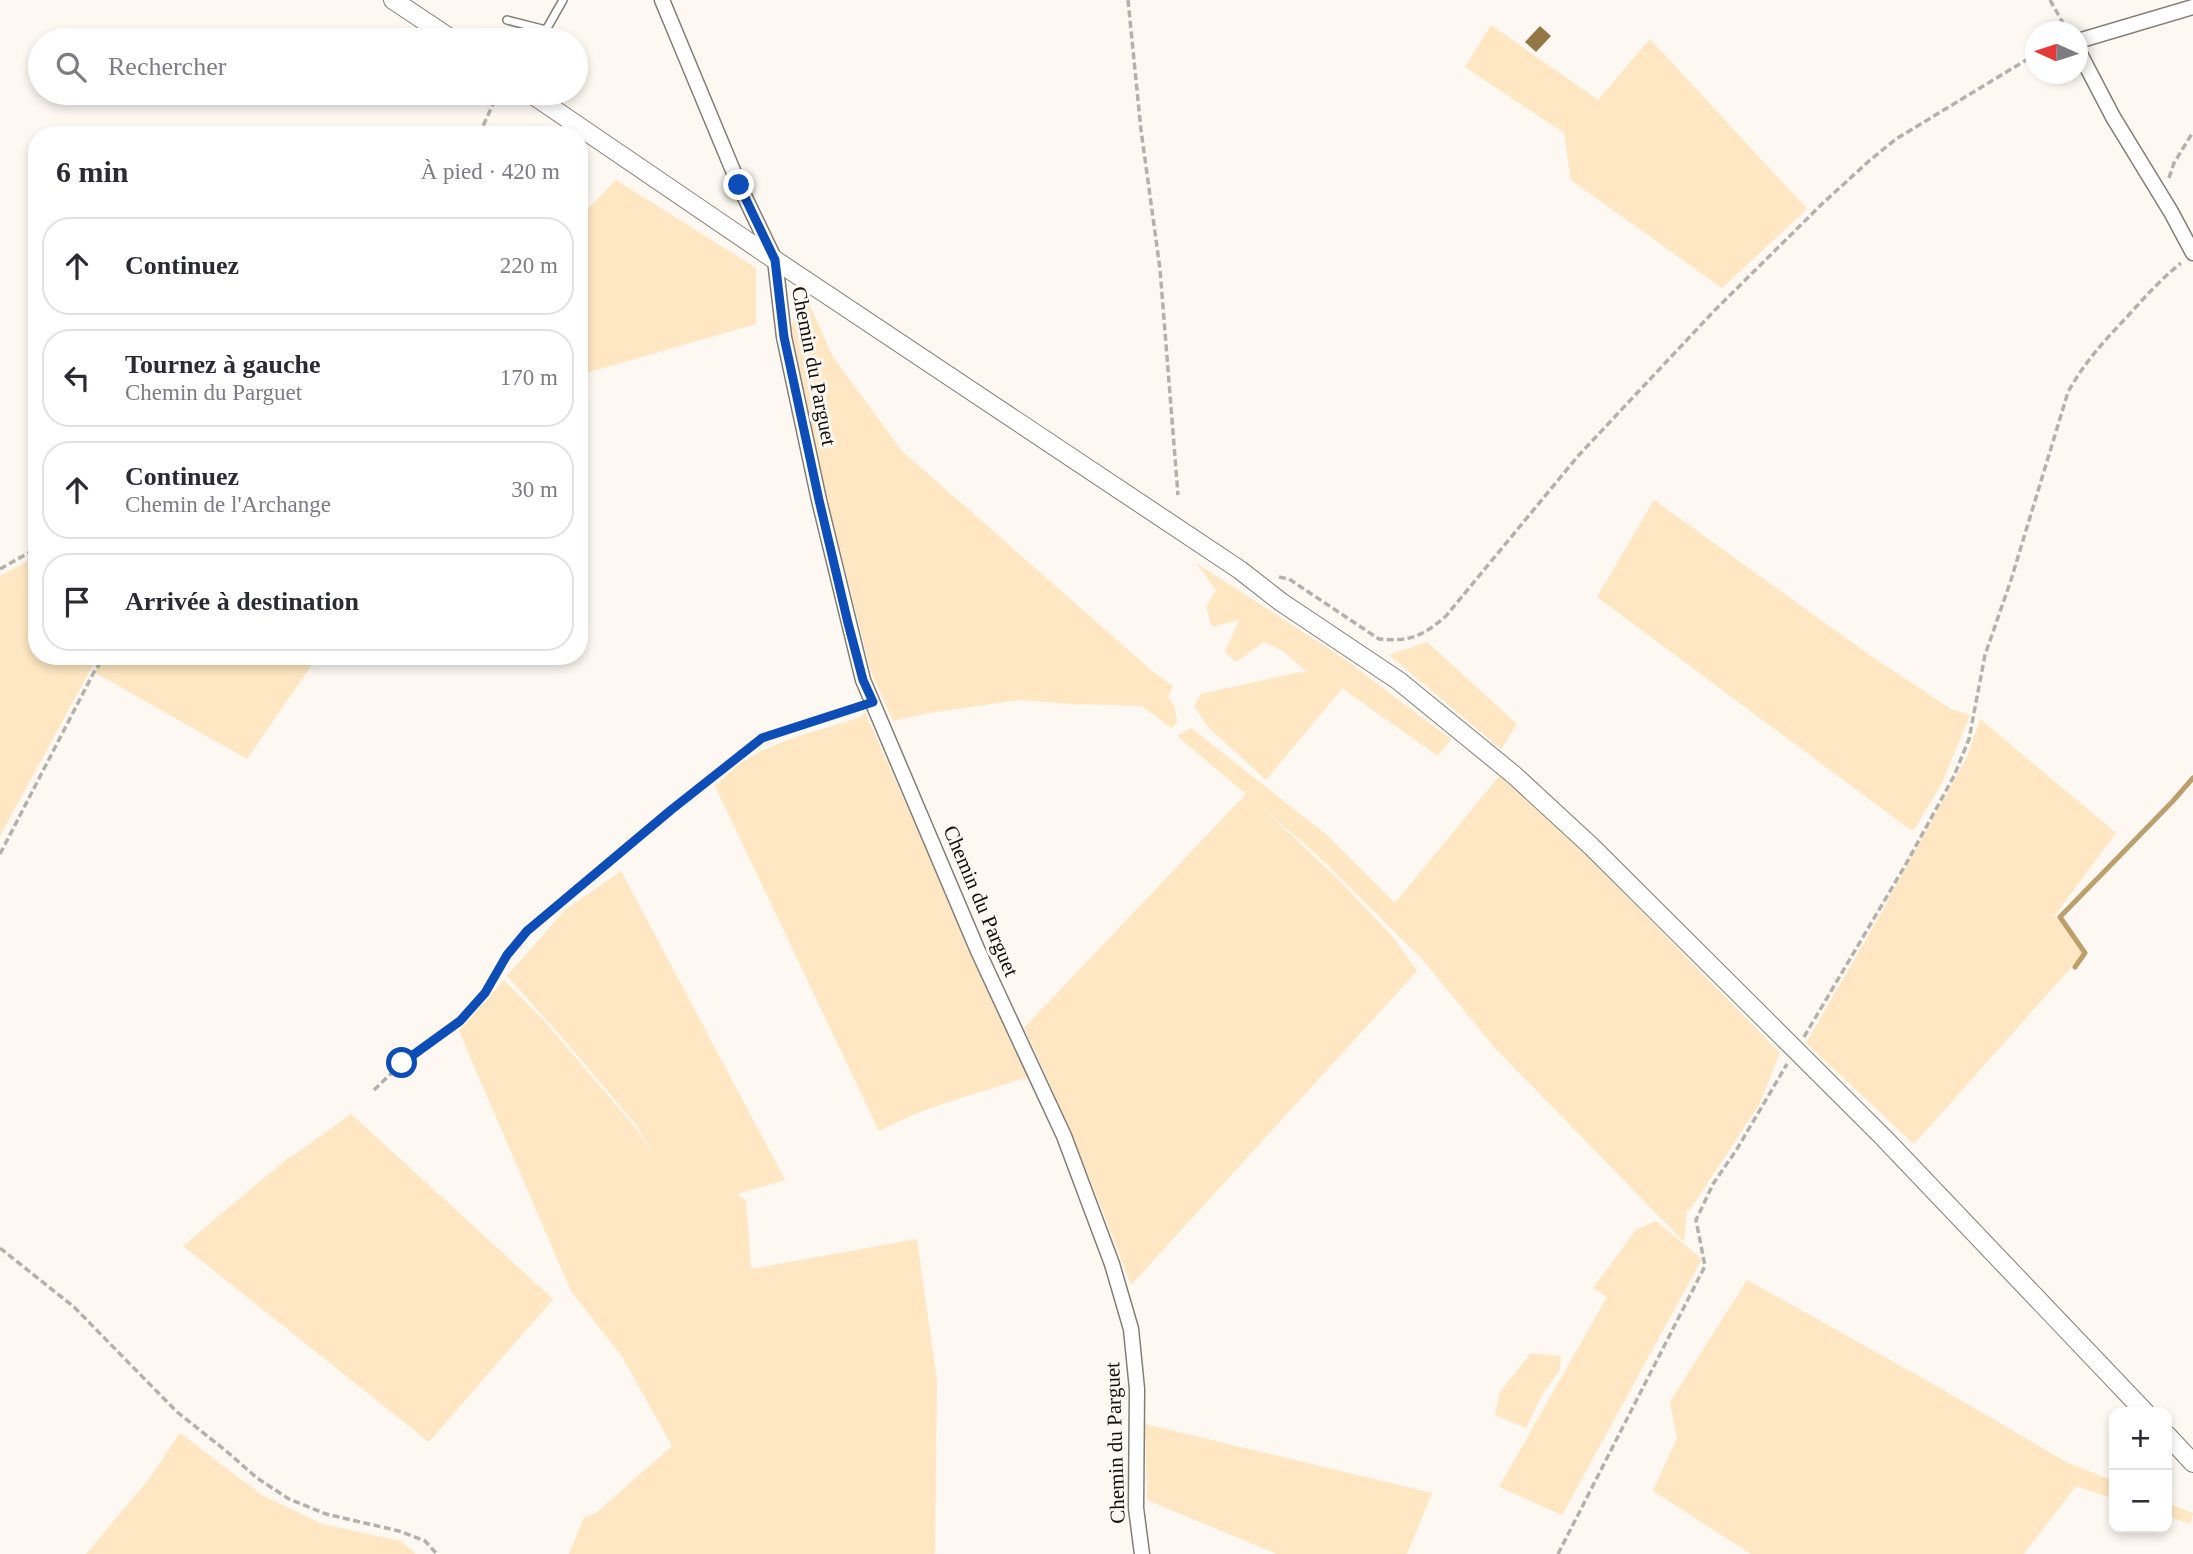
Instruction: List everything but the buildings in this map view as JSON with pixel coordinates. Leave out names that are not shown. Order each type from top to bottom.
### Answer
[{"type":"street","points":[[393,0],[435,28]]},
{"type":"street","name":"Chemin du Parguet","points":[[662,0],[739,185],[775,260],[784,337],[819,500],[863,680],[978,951],[1064,1136],[1112,1264],[1131,1329],[1137,1389],[1136,1508],[1142,1554]]},
{"type":"street","points":[[2088,38],[2193,7]]},
{"type":"street","points":[[2088,70],[2192,252]]},
{"type":"street","points":[[548,105],[578,126]]},
{"type":"street","points":[[588,133],[1240,570],[1281,602],[1399,681],[1514,775],[1797,1049],[2140,1407]]},
{"type":"street","points":[[2172,1440],[2193,1463]]},
{"type":"lane","points":[[547,28],[563,0]]},
{"type":"lane","points":[[507,20],[538,28]]},
{"type":"path","points":[[1128,0],[1141,130],[1160,269],[1178,495]]},
{"type":"path","points":[[2050,0],[2062,21]]},
{"type":"path","points":[[1276,577],[1289,579],[1379,639],[1395,641],[1416,638],[1429,630],[1446,616],[1578,456],[1714,311],[1823,203],[1896,139],[2025,60]]},
{"type":"path","points":[[483,126],[493,105]]},
{"type":"path","points":[[2164,201],[2174,163],[2193,132]]},
{"type":"path","points":[[1558,1554],[1705,1266],[1696,1220],[1704,1200],[1797,1049],[1906,864],[1954,776],[1969,739],[1986,655],[2068,391],[2093,353],[2161,279],[2192,252]]},
{"type":"path","points":[[0,569],[28,553]]},
{"type":"path","points":[[0,855],[99,665]]},
{"type":"path","points":[[374,1090],[402,1063],[460,1021],[485,993],[507,955],[527,931],[671,810],[762,738],[873,702]]},
{"type":"path","points":[[0,1248],[74,1307],[177,1412],[257,1478],[289,1499],[326,1514],[399,1531],[425,1541],[437,1554]]},
{"type":"shaded area","points":[[1491,25],[1598,100],[1650,39],[1807,209],[1722,288],[1571,180],[1564,133],[1465,67]]},
{"type":"shaded area","points":[[616,180],[756,268],[756,324],[588,372],[588,209]]},
{"type":"shaded area","points":[[806,297],[833,357],[902,451],[1151,670],[1173,686],[1168,697],[1175,707],[1177,723],[1171,728],[1142,706],[1019,700],[893,721],[871,672],[827,498],[790,328]]},
{"type":"shaded area","points":[[1654,500],[1868,654],[1951,709],[1970,715],[1942,783],[1914,830],[1597,597]]},
{"type":"shaded area","points":[[28,561],[28,665],[93,665],[0,836],[0,576]]},
{"type":"shaded area","points":[[1196,563],[1343,658],[1451,739],[1438,756],[1340,687],[1341,690],[1266,780],[1208,727],[1194,706],[1201,694],[1307,672],[1283,651],[1264,642],[1236,662],[1225,652],[1239,620],[1212,627],[1206,607],[1216,590]]},
{"type":"shaded area","points":[[1427,642],[1517,724],[1501,749],[1389,655]]},
{"type":"shaded area","points":[[99,665],[312,665],[247,759],[94,672]]},
{"type":"shaded area","points":[[865,712],[1028,1077],[933,1107],[879,1131],[715,786],[757,753],[861,717]]},
{"type":"shaded area","points":[[1980,719],[2116,833],[2055,915],[2083,954],[1914,1144],[1806,1043],[1967,757]]},
{"type":"shaded area","points":[[1191,728],[1327,835],[1395,903],[1500,775],[1549,816],[1780,1053],[1759,1105],[1689,1211],[1687,1209],[1684,1242],[1494,1047],[1423,960],[1316,854],[1256,802],[1337,878],[1393,937],[1417,971],[1131,1285],[1080,1155],[1024,1028],[1246,794],[1177,736]]},
{"type":"shaded area","points":[[621,871],[785,1180],[737,1194],[746,1200],[751,1269],[917,1239],[937,1381],[935,1554],[569,1554],[584,1517],[596,1513],[672,1446],[623,1358],[571,1291],[459,1031],[504,980],[546,1023],[634,1126],[655,1156],[636,1125],[507,976],[565,910]]},
{"type":"shaded area","points":[[351,1114],[553,1299],[429,1442],[183,1246],[289,1157]]},
{"type":"shaded area","points":[[1656,1221],[1702,1259],[1562,1515],[1499,1487],[1607,1297],[1593,1288],[1636,1230]]},
{"type":"shaded area","points":[[1747,1280],[2066,1462],[2109,1479],[2109,1497],[2076,1486],[2024,1554],[1751,1554],[1653,1491],[1677,1438],[1670,1402]]},
{"type":"shaded area","points":[[1531,1353],[1561,1356],[1560,1370],[1543,1393],[1526,1428],[1495,1415],[1500,1392]]},
{"type":"shaded area","points":[[1145,1424],[1432,1493],[1407,1554],[1277,1554],[1147,1500]]},
{"type":"shaded area","points":[[180,1433],[262,1495],[322,1524],[401,1541],[416,1554],[86,1554],[149,1479]]},
{"type":"shaded area","points":[[2172,1505],[2193,1513],[2190,1524],[2172,1518]]},
{"type":"waterway","points":[[2075,967],[2085,953],[2060,917],[2193,778]]},
{"type":"route","points":[[402,1063],[460,1021],[485,993],[507,955],[527,931],[671,810],[762,738],[873,702],[863,680],[819,500],[784,337],[775,260],[739,185]]}]
